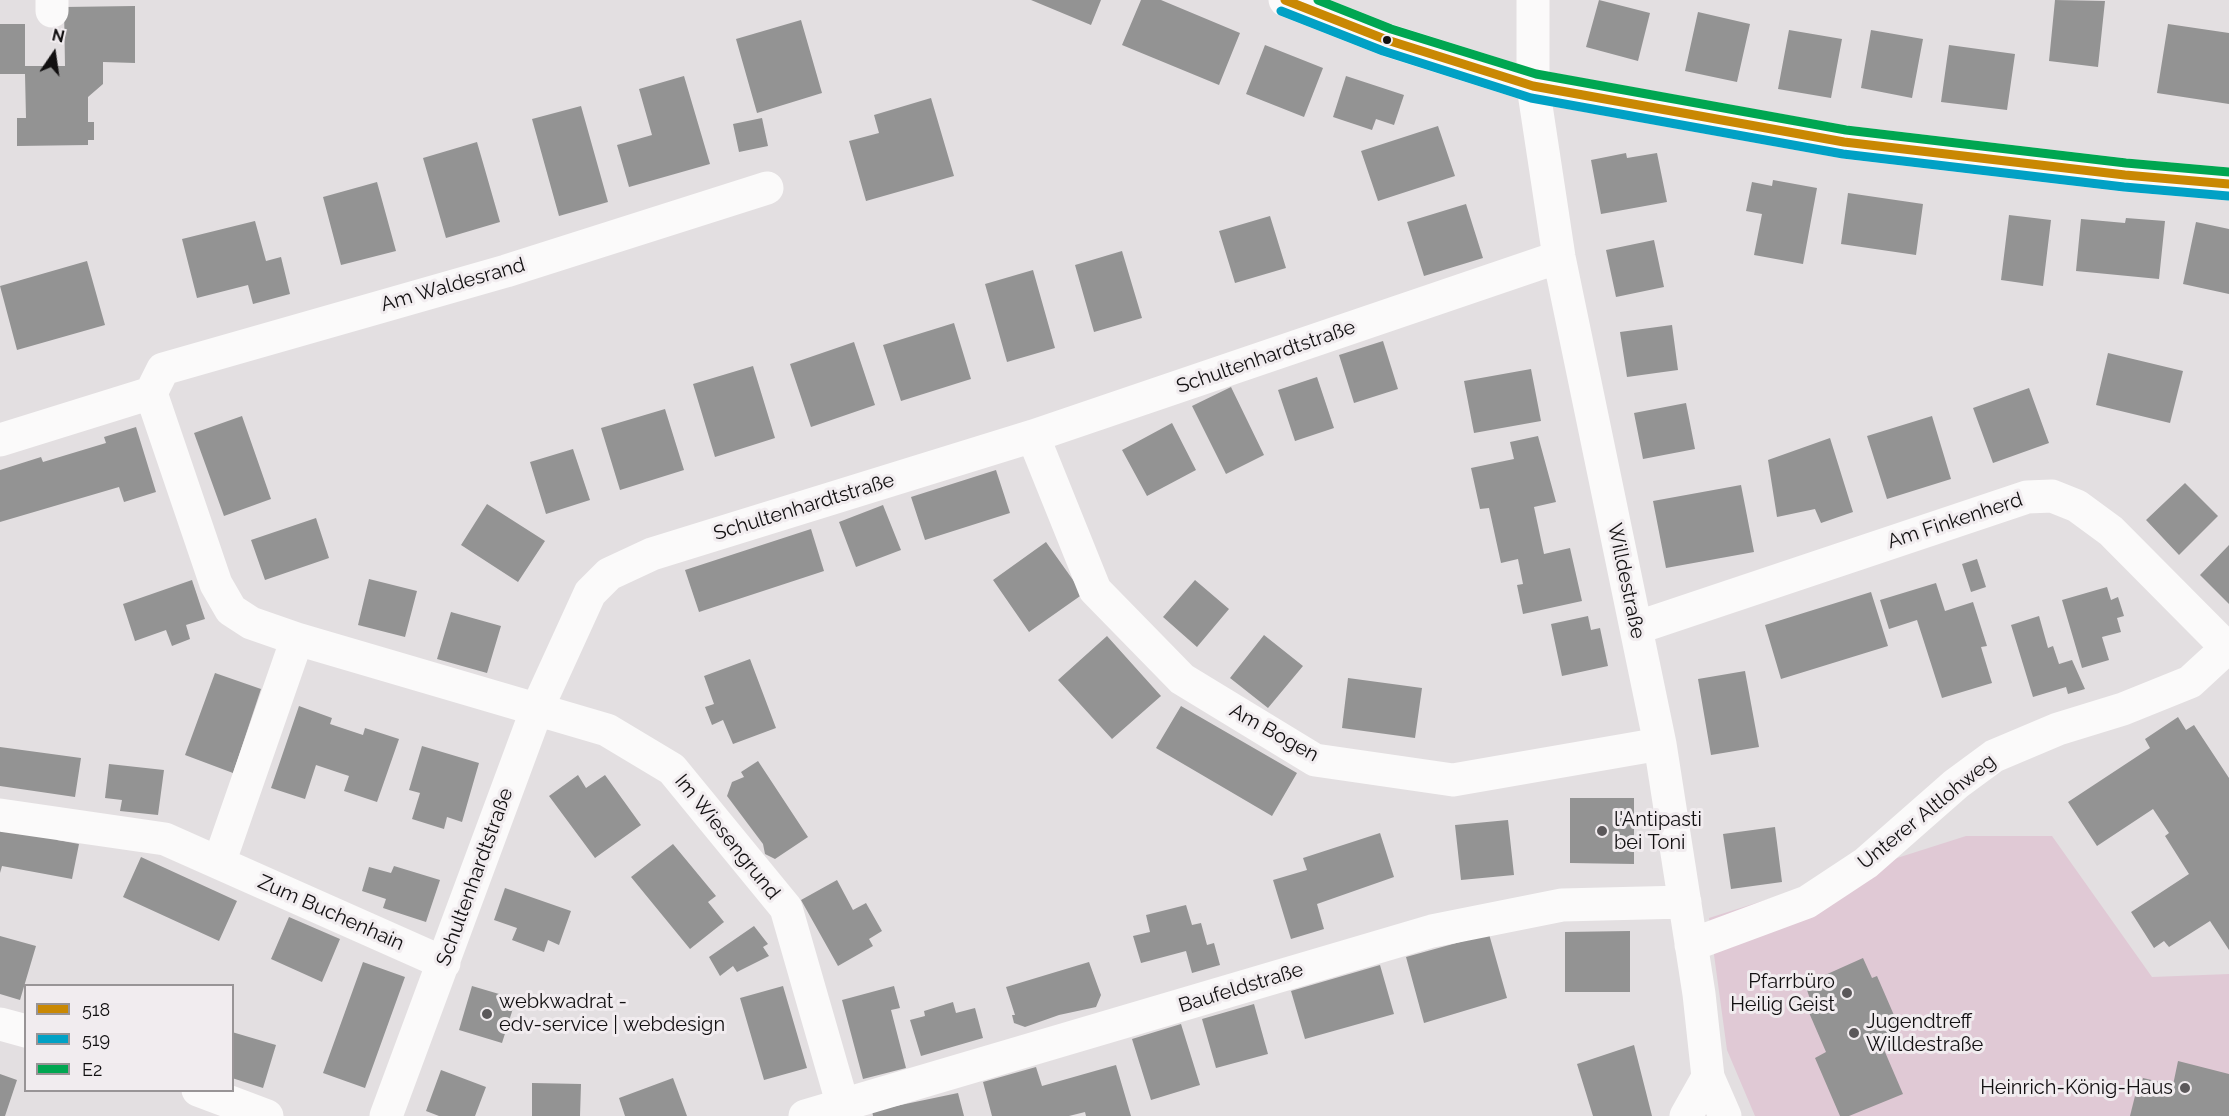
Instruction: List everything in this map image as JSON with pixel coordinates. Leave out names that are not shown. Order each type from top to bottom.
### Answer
[{"type":"street","points":[[1285,0],[1388,39],[1533,86],[1844,142],[2125,176],[2229,184]]},
{"type":"street","name":"Willdestraße","points":[[1533,0],[1533,86],[1559,257],[1660,744],[1685,902],[1708,1077],[1725,1116]]},
{"type":"street","name":"Am Waldesrand","points":[[151,393],[163,369],[506,271],[767,188]]},
{"type":"street","name":"Schultenhardtstraße","points":[[386,1116],[537,709],[590,593],[609,574],[652,554],[1033,436],[1559,257]]},
{"type":"street","points":[[0,440],[151,393],[216,584],[231,610],[251,623],[297,639],[537,709]]},
{"type":"street","name":"Am Bogen","points":[[1033,436],[1095,590],[1182,679],[1315,760],[1453,780],[1660,744]]},
{"type":"street","name":"Am Finkenherd","points":[[1636,627],[2027,497],[2052,496],[2077,506],[2111,531],[2228,649]]},
{"type":"street","points":[[219,863],[297,639]]},
{"type":"street","name":"Unterer Altlohweg","points":[[1690,945],[1807,902],[1866,863],[1956,784],[1994,756],[2058,729],[2123,709],[2190,682],[2228,649]]},
{"type":"street","name":"Im Wiesengrund","points":[[537,709],[607,730],[672,769],[786,908],[845,1111]]},
{"type":"street","name":"Zum Buchenhain","points":[[0,815],[165,839],[444,963]]},
{"type":"street","name":"Baufeldstraße","points":[[805,1116],[845,1111],[1432,931],[1562,905],[1685,902]]},
{"type":"street","points":[[0,1024],[24,1030]]},
{"type":"street","points":[[1686,1116],[1708,1077]]},
{"type":"street","points":[[203,1092],[267,1116]]},
{"type":"shaded area","points":[[1966,836],[2052,836],[2152,977],[2229,974],[2229,1116],[1755,1116],[1727,1050],[1709,918]]},
{"type":"building","points":[[1031,0],[1101,0],[1091,25]]},
{"type":"building","points":[[1141,0],[1161,0],[1240,33],[1219,85],[1122,45]]},
{"type":"building","points":[[1599,0],[1650,13],[1638,61],[1586,47]]},
{"type":"building","points":[[2055,0],[2105,1],[2098,67],[2049,61]]},
{"type":"building","points":[[135,6],[135,63],[103,62],[103,84],[88,97],[88,122],[94,122],[94,140],[88,140],[88,145],[17,146],[17,118],[26,118],[25,74],[0,74],[0,24],[25,24],[25,66],[65,66],[64,7]]},
{"type":"building","points":[[1698,12],[1750,24],[1737,82],[1685,71]]},
{"type":"building","points":[[801,20],[822,93],[757,113],[736,39]]},
{"type":"building","points":[[2168,24],[2229,33],[2229,104],[2157,93]]},
{"type":"building","points":[[1789,30],[1842,39],[1831,98],[1778,89]]},
{"type":"building","points":[[1871,30],[1923,39],[1912,98],[1861,88]]},
{"type":"building","points":[[1265,45],[1323,68],[1304,117],[1246,94]]},
{"type":"building","points":[[1949,45],[2015,54],[2007,110],[1941,102]]},
{"type":"building","points":[[684,76],[710,164],[629,187],[617,145],[652,135],[639,89]]},
{"type":"building","points":[[1346,76],[1404,95],[1394,125],[1376,119],[1372,130],[1333,117]]},
{"type":"building","points":[[931,98],[954,176],[866,201],[849,141],[879,133],[874,115]]},
{"type":"building","points":[[581,106],[608,202],[559,216],[532,119]]},
{"type":"building","points":[[762,118],[768,146],[739,152],[733,124]]},
{"type":"building","points":[[1438,126],[1455,176],[1378,201],[1361,151]]},
{"type":"building","points":[[477,142],[500,222],[446,238],[423,158]]},
{"type":"building","points":[[1626,153],[1627,158],[1657,153],[1667,202],[1601,214],[1591,160]]},
{"type":"building","points":[[1773,180],[1817,188],[1803,264],[1754,255],[1762,214],[1746,211],[1752,182],[1772,186]]},
{"type":"building","points":[[377,182],[396,251],[341,265],[323,197]]},
{"type":"building","points":[[1848,193],[1923,204],[1916,255],[1841,244]]},
{"type":"building","points":[[1466,204],[1483,258],[1424,276],[1407,222]]},
{"type":"building","points":[[2009,215],[2051,220],[2043,286],[2001,280]]},
{"type":"building","points":[[1270,216],[1286,268],[1235,283],[1219,231]]},
{"type":"building","points":[[2126,218],[2165,221],[2159,279],[2076,271],[2081,219],[2125,223]]},
{"type":"building","points":[[255,221],[266,261],[281,257],[290,294],[253,304],[248,285],[197,298],[182,239]]},
{"type":"building","points":[[2196,222],[2229,229],[2229,294],[2183,284]]},
{"type":"building","points":[[1654,240],[1664,287],[1616,297],[1606,250]]},
{"type":"building","points":[[1122,251],[1142,318],[1094,332],[1075,265]]},
{"type":"building","points":[[87,261],[105,325],[17,350],[0,286]]},
{"type":"building","points":[[1033,270],[1055,348],[1007,362],[985,284]]},
{"type":"building","points":[[954,323],[971,379],[901,401],[883,345]]},
{"type":"building","points":[[1672,325],[1678,370],[1627,377],[1620,332]]},
{"type":"building","points":[[1383,341],[1398,389],[1354,403],[1339,355]]},
{"type":"building","points":[[854,342],[875,405],[811,427],[790,364]]},
{"type":"building","points":[[2108,353],[2183,371],[2170,423],[2096,405]]},
{"type":"building","points":[[753,366],[775,438],[715,457],[693,384]]},
{"type":"building","points":[[1531,369],[1541,421],[1474,433],[1464,381]]},
{"type":"building","points":[[1317,377],[1334,428],[1295,441],[1278,390]]},
{"type":"building","points":[[1231,387],[1264,455],[1226,474],[1192,406]]},
{"type":"building","points":[[2029,388],[2049,443],[1993,463],[1973,408]]},
{"type":"building","points":[[1686,403],[1695,449],[1643,459],[1634,413]]},
{"type":"building","points":[[665,409],[684,470],[620,490],[601,428]]},
{"type":"building","points":[[242,416],[271,499],[224,516],[194,433]]},
{"type":"building","points":[[1932,416],[1951,479],[1887,499],[1867,436]]},
{"type":"building","points":[[1172,423],[1196,470],[1147,496],[1122,450]]},
{"type":"building","points":[[136,427],[156,492],[124,502],[119,487],[0,522],[0,470],[41,457],[43,462],[106,443],[104,437]]},
{"type":"building","points":[[1538,436],[1556,502],[1534,507],[1544,554],[1570,548],[1582,601],[1523,614],[1517,585],[1523,584],[1518,559],[1501,563],[1489,508],[1480,509],[1471,468],[1514,459],[1510,442]]},
{"type":"building","points":[[1830,438],[1853,512],[1821,523],[1815,509],[1777,517],[1768,460]]},
{"type":"building","points":[[573,449],[590,500],[546,514],[530,462]]},
{"type":"building","points":[[996,470],[1010,513],[925,540],[911,497]]},
{"type":"building","points":[[2185,483],[2218,516],[2179,555],[2146,520]]},
{"type":"building","points":[[1741,485],[1754,552],[1666,568],[1653,501]]},
{"type":"building","points":[[487,504],[545,541],[518,582],[461,545]]},
{"type":"building","points":[[883,505],[901,550],[856,567],[839,522]]},
{"type":"building","points":[[316,518],[329,558],[265,580],[251,540]]},
{"type":"building","points":[[811,529],[824,571],[699,612],[685,570]]},
{"type":"building","points":[[1046,542],[1083,594],[1029,632],[993,580]]},
{"type":"building","points":[[2229,545],[2229,604],[2200,575]]},
{"type":"building","points":[[1977,559],[1986,587],[1971,592],[1962,564]]},
{"type":"building","points":[[369,579],[417,591],[405,637],[358,625]]},
{"type":"building","points":[[192,580],[205,619],[186,625],[190,639],[172,646],[166,630],[135,641],[123,604]]},
{"type":"building","points":[[1195,580],[1229,609],[1197,647],[1163,617]]},
{"type":"building","points":[[1936,583],[1945,611],[1973,602],[1987,646],[1981,647],[1992,683],[1942,698],[1917,620],[1889,629],[1880,600]]},
{"type":"building","points":[[2107,587],[2111,600],[2118,597],[2124,616],[2117,618],[2121,632],[2102,637],[2109,660],[2082,668],[2062,600]]},
{"type":"building","points":[[1871,592],[1888,646],[1781,679],[1765,625]]},
{"type":"building","points":[[451,612],[501,626],[487,673],[437,659]]},
{"type":"building","points":[[1588,616],[1591,630],[1600,628],[1608,666],[1562,676],[1551,624]]},
{"type":"building","points":[[2039,616],[2048,648],[2053,646],[2059,664],[2072,660],[2085,689],[2068,694],[2066,687],[2033,697],[2011,625]]},
{"type":"building","points":[[1264,635],[1303,666],[1268,708],[1230,678]]},
{"type":"building","points":[[1107,636],[1161,696],[1112,739],[1058,680]]},
{"type":"building","points":[[750,659],[776,728],[733,744],[723,720],[712,725],[705,707],[714,704],[704,676]]},
{"type":"building","points":[[1745,671],[1759,747],[1711,755],[1698,679]]},
{"type":"building","points":[[215,673],[261,689],[233,773],[185,755]]},
{"type":"building","points":[[1348,678],[1422,688],[1415,738],[1342,728]]},
{"type":"building","points":[[299,706],[332,718],[330,724],[363,735],[365,728],[399,739],[377,802],[344,791],[349,776],[316,765],[305,799],[271,788]]},
{"type":"building","points":[[1181,706],[1297,773],[1272,816],[1156,748]]},
{"type":"building","points":[[2178,717],[2186,730],[2194,725],[2229,778],[2229,950],[2210,921],[2169,947],[2164,941],[2154,948],[2131,912],[2189,874],[2165,836],[2169,833],[2153,809],[2097,846],[2068,802],[2150,748],[2145,739]]},
{"type":"building","points":[[422,746],[479,763],[462,822],[447,817],[444,829],[412,819],[420,793],[409,790]]},
{"type":"building","points":[[0,747],[81,758],[75,797],[0,786]]},
{"type":"building","points":[[758,761],[808,837],[775,859],[765,854],[763,844],[727,796],[732,782],[744,777],[741,772]]},
{"type":"building","points":[[109,764],[164,770],[158,815],[120,811],[122,800],[105,798]]},
{"type":"building","points":[[578,775],[586,788],[605,775],[641,825],[595,858],[549,796]]},
{"type":"building","name":"l'Antipasti bei Toni","points":[[1570,798],[1634,798],[1634,864],[1570,863]]},
{"type":"building","points":[[1508,820],[1514,875],[1461,880],[1455,825]]},
{"type":"building","points":[[0,822],[58,834],[57,840],[79,844],[72,879],[2,866],[0,873]]},
{"type":"building","points":[[1775,827],[1782,882],[1731,889],[1723,834]]},
{"type":"building","points":[[1380,833],[1394,877],[1317,904],[1324,929],[1291,939],[1273,880],[1307,870],[1303,858]]},
{"type":"building","points":[[673,844],[716,896],[708,902],[724,922],[690,949],[631,877]]},
{"type":"building","points":[[141,857],[237,901],[219,941],[123,897]]},
{"type":"building","points":[[394,866],[440,880],[426,922],[383,908],[386,899],[362,891],[369,867],[391,873]]},
{"type":"building","points":[[837,880],[853,910],[866,903],[882,931],[869,939],[873,946],[838,966],[801,900]]},
{"type":"building","points":[[505,888],[571,911],[559,945],[548,940],[544,952],[512,940],[517,928],[494,920]]},
{"type":"building","points":[[1186,905],[1192,925],[1201,923],[1207,945],[1214,943],[1220,965],[1192,973],[1186,951],[1141,963],[1133,936],[1150,932],[1146,915]]},
{"type":"building","points":[[289,917],[340,939],[322,982],[271,959]]},
{"type":"building","points":[[754,926],[768,944],[763,947],[769,956],[737,972],[733,966],[720,976],[709,957]]},
{"type":"building","points":[[1630,931],[1630,992],[1565,992],[1565,932]]},
{"type":"building","points":[[1489,934],[1507,998],[1424,1023],[1406,957]]},
{"type":"building","points":[[0,936],[36,946],[20,1000],[0,994]]},
{"type":"building","name":"Jugendtreff Willdestraße","points":[[1863,958],[1872,978],[1877,976],[1900,1029],[1879,1038],[1903,1094],[1849,1116],[1840,1116],[1815,1058],[1826,1052],[1807,1008],[1812,1005],[1805,984]]},
{"type":"building","points":[[363,962],[405,977],[365,1088],[323,1073]]},
{"type":"building","points":[[1089,962],[1101,995],[1096,1007],[1059,1015],[1025,1027],[1014,1023],[1012,1015],[1015,1015],[1006,987]]},
{"type":"building","points":[[1380,965],[1394,1014],[1305,1039],[1291,991]]},
{"type":"building","name":"webkwadrat - edv-service | webdesign","points":[[472,986],[516,999],[502,1043],[459,1030]]},
{"type":"building","points":[[783,986],[807,1068],[764,1080],[740,998]]},
{"type":"building","points":[[894,986],[900,1008],[891,1010],[906,1068],[863,1079],[842,1000]]},
{"type":"building","points":[[953,1002],[956,1013],[975,1008],[983,1038],[921,1056],[910,1020],[925,1016],[924,1011]]},
{"type":"building","points":[[1254,1004],[1268,1054],[1216,1068],[1202,1019]]},
{"type":"building","points":[[1181,1024],[1200,1085],[1151,1100],[1132,1039]]},
{"type":"building","points":[[234,1033],[276,1045],[263,1088],[234,1079]]},
{"type":"building","points":[[1634,1045],[1652,1116],[1593,1116],[1577,1064]]},
{"type":"building","name":"Heinrich-König-Haus","points":[[2178,1061],[2229,1074],[2229,1116],[2130,1116],[2137,1088],[2141,1089],[2143,1078],[2173,1085]]},
{"type":"building","points":[[1116,1065],[1131,1116],[1086,1116],[1085,1112],[1069,1116],[992,1116],[983,1082],[1036,1067],[1042,1086]]},
{"type":"building","points":[[441,1070],[486,1087],[475,1116],[439,1116],[426,1111]]},
{"type":"building","points":[[0,1074],[17,1080],[5,1116],[0,1116]]},
{"type":"building","points":[[673,1078],[687,1116],[625,1116],[619,1098]]},
{"type":"building","points":[[532,1083],[581,1084],[580,1116],[532,1116]]},
{"type":"building","points":[[958,1093],[964,1116],[873,1116],[872,1111]]},
{"type":"transit line","name":"518","points":[[1285,0],[1387,40],[1533,86],[1844,142],[2125,175],[2229,184]]},
{"type":"transit line","name":"E2","points":[[1318,0],[1391,29],[1536,74],[1846,130],[2126,163],[2229,172]]},
{"type":"transit line","name":"519","points":[[1281,11],[1383,51],[1531,98],[1843,154],[2124,187],[2228,196]]},
{"type":"place","name":"l'Antipasti bei Toni","points":[[1602,831]]},
{"type":"place","name":"Pfarrbüro Heilig Geist","points":[[1847,993]]},
{"type":"place","name":"webkwadrat - edv-service | webdesign","points":[[487,1014]]},
{"type":"place","name":"Jugendtreff Willdestraße","points":[[1854,1033]]},
{"type":"place","name":"Heinrich-König-Haus","points":[[2185,1088]]}]
